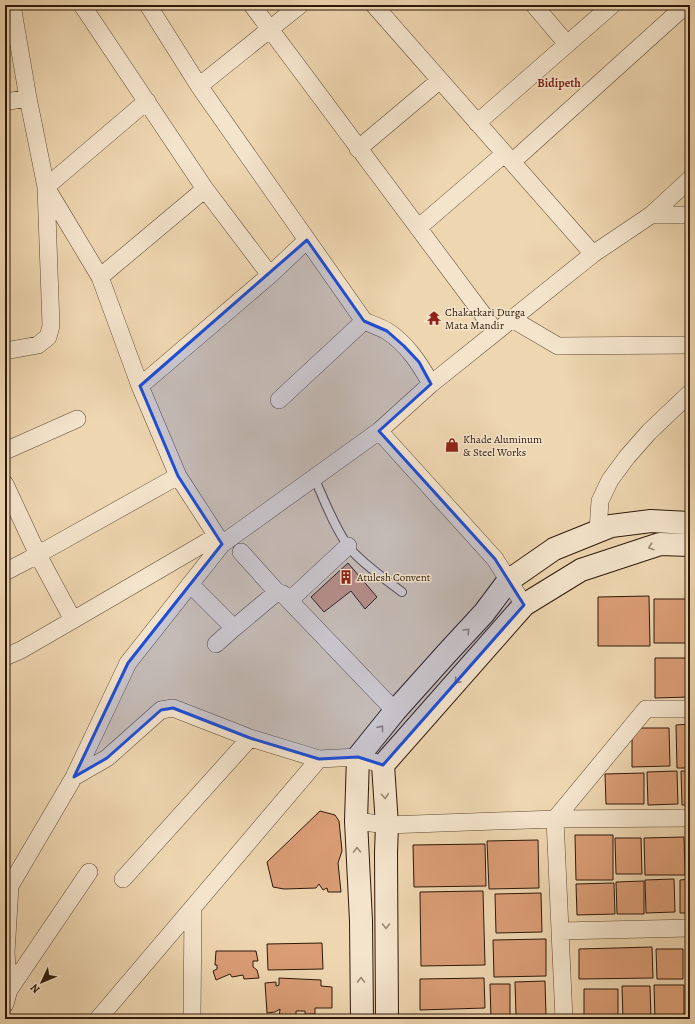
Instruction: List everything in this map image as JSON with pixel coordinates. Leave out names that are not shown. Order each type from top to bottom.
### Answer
[{"type":"main road","points":[[362,1019],[361,921],[356,821],[358,757],[395,711],[446,653],[484,613],[508,581],[554,549],[611,526],[651,521],[690,523]]},
{"type":"main road","points":[[387,1019],[387,824],[383,765],[524,605],[581,570],[660,544],[690,545]]},
{"type":"street","points":[[5,351],[38,345],[48,337],[51,326],[46,187],[28,98],[12,5]]},
{"type":"street","points":[[82,5],[205,189],[270,276]]},
{"type":"street","points":[[148,5],[199,86],[364,321],[387,331],[404,346],[419,362],[432,384]]},
{"type":"street","points":[[252,5],[496,332]]},
{"type":"street","points":[[199,86],[300,5]]},
{"type":"street","points":[[374,5],[593,254]]},
{"type":"street","points":[[534,5],[566,44]]},
{"type":"street","points":[[477,122],[612,5]]},
{"type":"street","points":[[418,228],[508,158],[686,5]]},
{"type":"street","points":[[358,149],[440,80]]},
{"type":"street","points":[[5,102],[28,98]]},
{"type":"street","points":[[46,187],[147,102]]},
{"type":"street","points":[[5,657],[21,650],[219,540],[314,477],[379,431],[432,384],[593,254],[651,215],[690,179]]},
{"type":"street","points":[[46,187],[100,277],[140,386],[178,476],[219,540]]},
{"type":"street","points":[[100,277],[205,189]]},
{"type":"street","points":[[651,215],[690,215]]},
{"type":"street","points":[[140,386],[270,276],[307,240]]},
{"type":"street","points":[[512,320],[558,346],[690,345]]},
{"type":"street","points":[[279,400],[364,321]]},
{"type":"street","points":[[598,531],[600,501],[610,480],[627,457],[649,432],[690,393]]},
{"type":"street","points":[[5,451],[77,419]]},
{"type":"street","points":[[379,431],[495,559],[524,605]]},
{"type":"street","points":[[5,572],[178,476]]},
{"type":"street","points":[[5,484],[38,555],[73,620]]},
{"type":"street","points":[[7,997],[5,953],[10,886],[74,777],[128,663],[190,584],[219,540]]},
{"type":"street","points":[[216,644],[234,628],[284,596],[348,546]]},
{"type":"street","points":[[241,552],[395,711]]},
{"type":"street","points":[[190,584],[234,628]]},
{"type":"street","points":[[74,777],[108,758],[161,710],[173,708],[250,738],[319,759],[358,757],[383,765]]},
{"type":"street","points":[[564,1019],[555,819],[646,709],[690,709]]},
{"type":"street","points":[[123,879],[250,738]]},
{"type":"street","points":[[98,1019],[319,759]]},
{"type":"street","points":[[356,821],[387,824],[555,819],[690,818]]},
{"type":"street","points":[[7,997],[89,872]]},
{"type":"street","points":[[192,1019],[193,907]]},
{"type":"street","points":[[560,931],[690,928]]},
{"type":"lane","points":[[314,477],[348,546],[376,572],[402,592]]},
{"type":"highlighted area","points":[[307,240],[364,321],[387,331],[404,346],[419,362],[431,384],[379,431],[495,559],[524,605],[383,765],[358,757],[319,759],[250,738],[173,708],[161,710],[107,758],[74,777],[128,663],[222,544],[178,476],[140,386]]},
{"type":"building","name":"Atulesh Convent","points":[[348,563],[377,597],[365,609],[351,591],[324,612],[311,597]]},
{"type":"building","points":[[649,596],[650,646],[598,646],[598,597]]},
{"type":"building","points":[[654,599],[689,599],[689,643],[654,643]]},
{"type":"building","points":[[655,658],[690,658],[690,697],[655,698]]},
{"type":"building","points":[[690,724],[690,768],[677,768],[676,725]]},
{"type":"building","points":[[632,728],[669,728],[670,766],[632,767]]},
{"type":"building","points":[[677,771],[678,804],[648,805],[647,772]]},
{"type":"building","points":[[681,771],[690,771],[690,805],[682,805]]},
{"type":"building","points":[[644,773],[644,804],[606,804],[605,774]]},
{"type":"building","points":[[320,811],[335,815],[339,821],[342,851],[338,863],[341,892],[328,892],[327,888],[323,890],[319,884],[316,888],[284,889],[273,887],[267,862]]},
{"type":"building","points":[[575,835],[613,835],[613,880],[576,880]]},
{"type":"building","points":[[684,837],[685,875],[645,875],[644,838]]},
{"type":"building","points":[[615,838],[641,838],[642,874],[616,874]]},
{"type":"building","points":[[538,840],[539,888],[489,889],[487,841]]},
{"type":"building","points":[[485,844],[486,886],[414,887],[413,845]]},
{"type":"building","points":[[674,879],[675,912],[646,913],[645,880]]},
{"type":"building","points":[[690,879],[690,913],[680,913],[680,880]]},
{"type":"building","points":[[644,881],[644,914],[617,914],[616,882]]},
{"type":"building","points":[[614,883],[615,914],[577,915],[576,884]]},
{"type":"building","points":[[483,891],[485,965],[421,966],[420,892]]},
{"type":"building","points":[[541,893],[542,932],[496,933],[495,894]]},
{"type":"building","points":[[546,939],[546,976],[494,977],[493,940]]},
{"type":"building","points":[[322,943],[323,969],[268,970],[267,944]]},
{"type":"building","points":[[652,947],[653,978],[579,979],[579,949]]},
{"type":"building","points":[[688,948],[690,948],[690,990],[689,990]]},
{"type":"building","points":[[656,949],[683,949],[683,979],[657,979]]},
{"type":"building","points":[[216,951],[256,951],[258,961],[253,961],[253,967],[257,970],[259,978],[244,979],[243,975],[232,977],[230,974],[216,980],[213,971],[217,969],[217,965],[215,965]]},
{"type":"building","points":[[279,978],[321,980],[321,986],[332,987],[332,1008],[315,1008],[315,1014],[305,1014],[305,1011],[296,1011],[296,1019],[279,1019],[280,1009],[275,1012],[267,1013],[265,983],[276,982],[276,986],[279,985]]},
{"type":"building","points":[[484,978],[485,1008],[420,1010],[420,979]]},
{"type":"building","points":[[545,981],[546,1016],[516,1016],[515,982]]},
{"type":"building","points":[[490,984],[510,984],[510,1019],[491,1019]]},
{"type":"building","points":[[654,985],[684,985],[684,1019],[655,1019]]},
{"type":"building","points":[[622,986],[650,986],[651,1019],[623,1019]]},
{"type":"building","points":[[584,989],[618,989],[618,1019],[584,1019]]},
{"type":"building","points":[[688,991],[690,991],[690,1019],[688,1019]]},
{"type":"place","name":"Chakatkari Durga Mata Mandir","points":[[434,318]]},
{"type":"place","name":"Khade Aluminum & Steel Works","points":[[452,445]]},
{"type":"place","name":"Atulesh Convent","points":[[346,577]]},
{"type":"district","name":"Bidipeth","points":[[559,83]]}]
